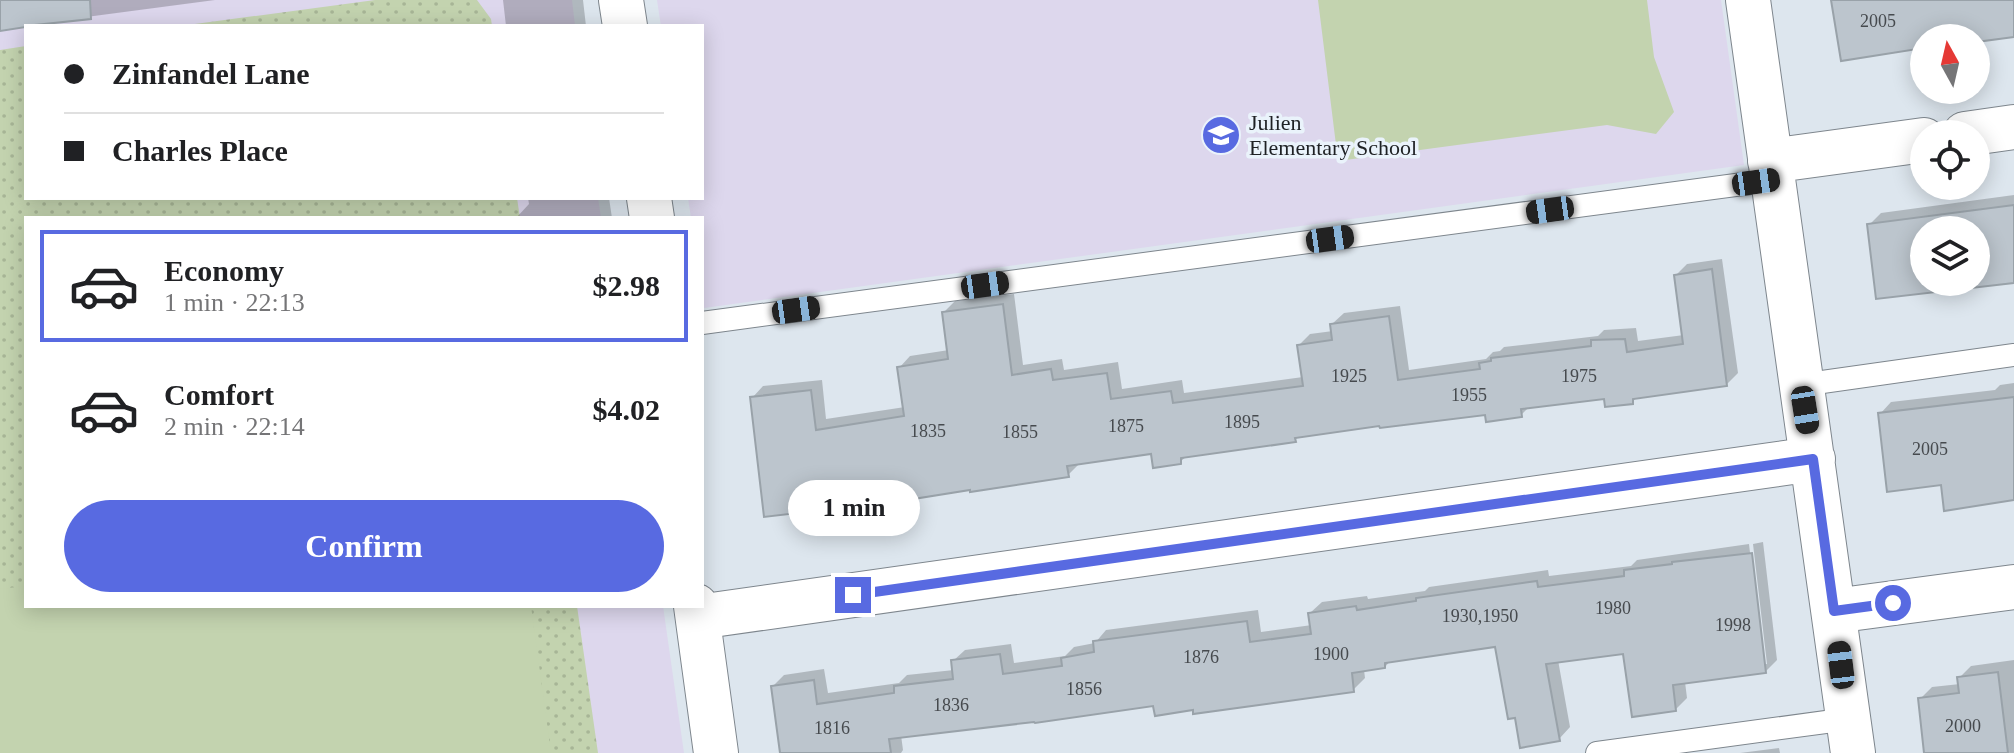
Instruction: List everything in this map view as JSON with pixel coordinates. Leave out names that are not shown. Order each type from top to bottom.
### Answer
[{"type":"street","points":[[621,0],[625,24]]},
{"type":"street","points":[[1748,0],[1851,736]]},
{"type":"street","points":[[1990,130],[2014,127]]},
{"type":"street","points":[[1772,170],[1910,143]]},
{"type":"street","points":[[716,753],[697,612],[1813,459]]},
{"type":"street","points":[[1834,611],[2014,587]]},
{"type":"lane","points":[[704,323],[1772,170]]},
{"type":"lane","points":[[1801,385],[2014,355]]},
{"type":"lane","points":[[1597,753],[1851,736]]},
{"type":"shaded area","points":[[0,0],[572,0],[575,24],[24,24],[24,200],[598,200],[601,216],[24,216],[24,608],[663,608],[684,753],[0,753]]},
{"type":"shaded area","name":"Julien Elementary School","points":[[657,0],[1721,0],[1744,165],[704,308],[704,216],[691,216],[688,200],[704,200],[704,24],[661,24]]},
{"type":"green space","points":[[375,0],[477,0],[492,24],[195,24]]},
{"type":"green space","points":[[1318,0],[1647,0],[1654,57],[1674,112],[1656,134],[1607,125],[1338,161]]},
{"type":"green space","points":[[24,46],[24,200],[517,200],[520,216],[24,216],[24,608],[577,608],[598,753],[0,753],[0,50]]},
{"type":"green space","points":[[24,586],[24,608],[531,608],[551,753],[0,753],[0,589]]},
{"type":"building","points":[[0,0],[90,0],[91,19],[24,24],[24,27],[0,31]]},
{"type":"building","points":[[1831,0],[2014,0],[2014,37],[1990,40],[1990,24],[1910,24],[1910,50],[1841,61]]},
{"type":"building","points":[[2014,205],[2014,283],[1990,286],[1990,216],[1929,216]]},
{"type":"building","points":[[1910,218],[1910,295],[1876,299],[1867,224]]},
{"type":"building","points":[[1712,269],[1727,386],[1633,399],[1633,404],[1605,407],[1604,399],[1521,409],[1522,417],[1486,422],[1485,415],[1295,438],[1296,442],[1181,458],[1181,464],[1153,468],[1151,454],[1067,466],[1069,477],[857,508],[764,517],[750,397],[811,390],[816,430],[904,416],[897,367],[948,359],[942,312],[1003,304],[1012,375],[1051,369],[1053,380],[1107,373],[1111,399],[1171,391],[1173,403],[1303,386],[1297,345],[1332,340],[1330,324],[1389,316],[1398,380],[1480,369],[1479,363],[1491,361],[1491,358],[1591,346],[1591,340],[1625,339],[1627,352],[1683,344],[1674,275]]},
{"type":"building","points":[[2014,397],[2014,500],[1944,511],[1941,485],[1887,492],[1878,413]]},
{"type":"building","points":[[1752,553],[1766,673],[1673,685],[1676,711],[1632,717],[1623,654],[1546,664],[1560,741],[1520,748],[1515,718],[1508,719],[1495,647],[1385,663],[1385,668],[1352,673],[1354,692],[1193,714],[1193,710],[1155,716],[1153,706],[889,739],[891,753],[780,753],[771,686],[814,680],[817,704],[894,693],[894,686],[953,679],[951,660],[1000,654],[1003,674],[1062,666],[1061,658],[1094,652],[1093,641],[1247,621],[1250,642],[1311,634],[1308,613],[1356,606],[1357,610],[1416,601],[1416,598],[1537,581],[1538,587],[1624,576],[1624,570]]},
{"type":"building","points":[[1998,672],[2008,753],[1924,753],[1918,698],[1959,693],[1957,677]]},
{"type":"place","name":"Julien Elementary School","points":[[1221,135]]},
{"type":"route","points":[[853,595],[1813,459],[1834,611],[1893,603]]}]
